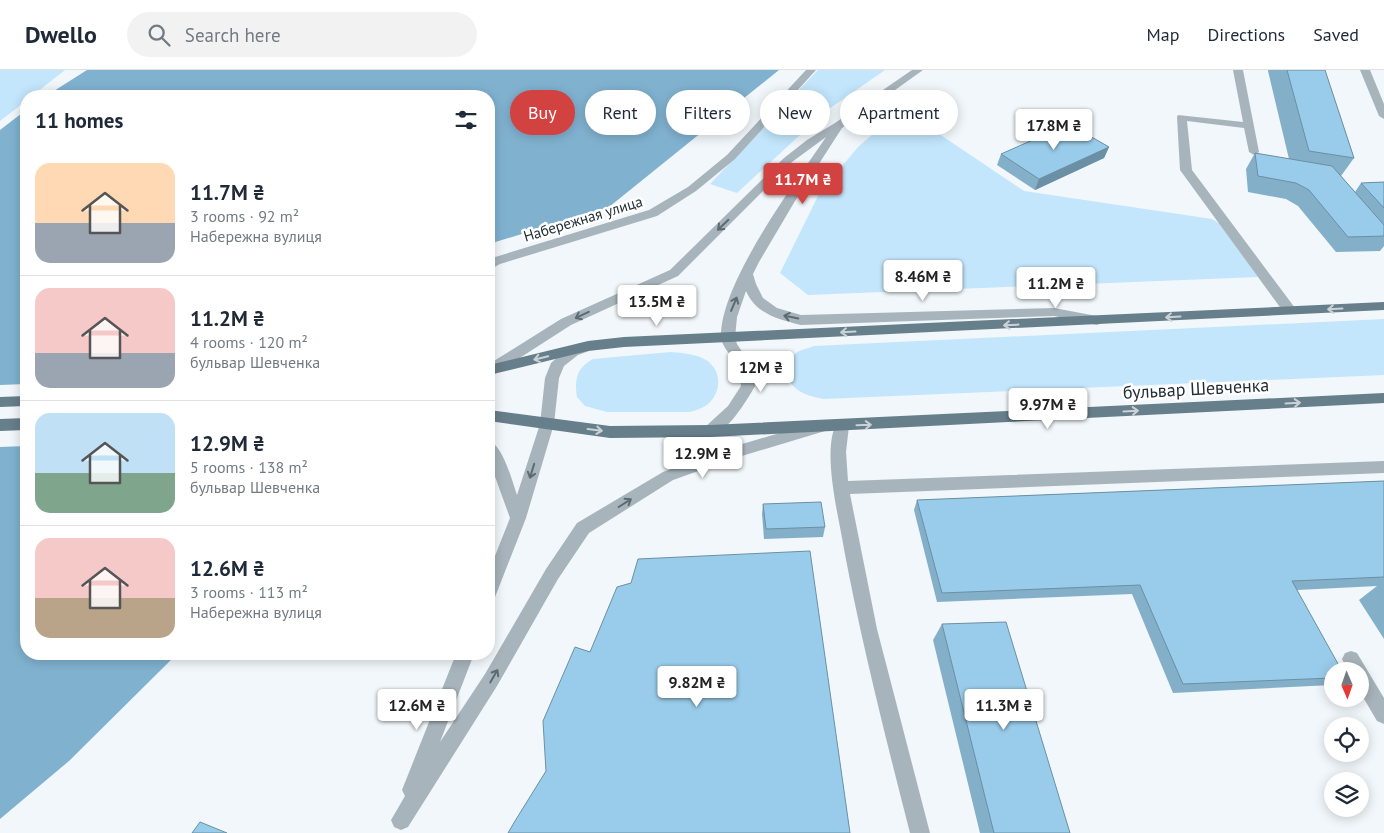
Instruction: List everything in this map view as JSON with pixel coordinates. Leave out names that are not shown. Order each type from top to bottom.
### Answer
[{"type":"main road","points":[[495,369],[588,346],[624,342],[1101,321],[1384,306]]},
{"type":"main road","name":"бульвар Шевченка","points":[[495,417],[610,432],[710,431],[1384,398]]},
{"type":"main road","points":[[0,402],[20,401]]},
{"type":"main road","points":[[0,425],[20,424]]},
{"type":"street","name":"Набережная улица","points":[[495,262],[653,214],[692,189],[731,157],[811,70]]},
{"type":"street","points":[[495,366],[566,322],[674,272],[788,160],[811,142],[839,125],[918,70]]},
{"type":"street","points":[[1238,70],[1254,152]]},
{"type":"street","points":[[1365,70],[1384,116]]},
{"type":"street","points":[[1249,126],[1182,117],[1186,170],[1290,311]]},
{"type":"street","points":[[710,431],[733,410],[744,396],[748,386],[746,372],[728,338],[729,318],[747,272],[779,218],[839,125]]},
{"type":"street","points":[[747,272],[749,287],[764,308],[780,315],[801,320],[1054,312],[1101,321]]},
{"type":"street","points":[[495,577],[518,518],[546,424],[552,378],[558,363],[573,352],[588,346]]},
{"type":"street","points":[[842,426],[838,452],[841,488],[868,629],[920,833]]},
{"type":"street","points":[[398,826],[491,680],[552,574],[584,528],[668,476],[729,454],[822,427]]},
{"type":"street","points":[[495,457],[518,518]]},
{"type":"street","points":[[841,488],[1384,467]]},
{"type":"street","points":[[398,826],[462,660]]},
{"type":"street","points":[[1369,690],[1384,715]]},
{"type":"shaded area","points":[[0,70],[65,70],[40,90],[20,90],[20,106],[0,121]]},
{"type":"shaded area","points":[[87,70],[779,70],[750,93],[750,90],[666,90],[666,135],[698,135],[609,207],[495,242],[495,90],[55,90]]},
{"type":"shaded area","points":[[818,70],[885,70],[856,90],[840,90],[840,101],[830,108],[830,90],[799,90]]},
{"type":"shaded area","points":[[20,115],[20,660],[171,660],[69,761],[0,819],[0,130]]},
{"type":"shaded area","points":[[760,131],[760,135],[800,135],[737,193],[710,184]]},
{"type":"shaded area","points":[[872,135],[941,135],[1024,191],[1212,219],[1220,224],[1258,277],[808,295],[780,273],[820,192],[859,146]]},
{"type":"shaded area","points":[[1384,319],[1384,375],[823,399],[806,394],[795,388],[788,378],[787,372],[790,360],[794,355],[799,351],[814,346]]},
{"type":"shaded area","points":[[671,352],[702,358],[715,369],[718,381],[716,393],[713,399],[700,409],[690,412],[607,412],[585,406],[577,397],[576,385],[580,370],[593,359]]},
{"type":"pier","points":[[20,384],[20,446],[0,447],[0,385]]},
{"type":"building","points":[[1287,70],[1325,70],[1354,158],[1309,151]]},
{"type":"building","points":[[1069,124],[1109,147],[1039,179],[1001,154]]},
{"type":"building","points":[[1255,153],[1332,166],[1384,225],[1384,236],[1348,237],[1309,190],[1296,183],[1258,176]]},
{"type":"building","points":[[1384,182],[1384,208],[1361,183]]},
{"type":"building","points":[[1384,481],[1384,577],[1292,581],[1337,662],[1324,662],[1324,678],[1183,684],[1140,585],[942,593],[917,500]]},
{"type":"building","points":[[821,502],[825,527],[766,529],[763,504]]},
{"type":"building","points":[[810,551],[850,833],[508,833],[546,771],[543,721],[575,647],[590,652],[617,587],[631,583],[638,559]]},
{"type":"building","points":[[1006,622],[1070,833],[994,833],[942,624]]},
{"type":"building","points":[[200,822],[227,833],[192,833]]}]
